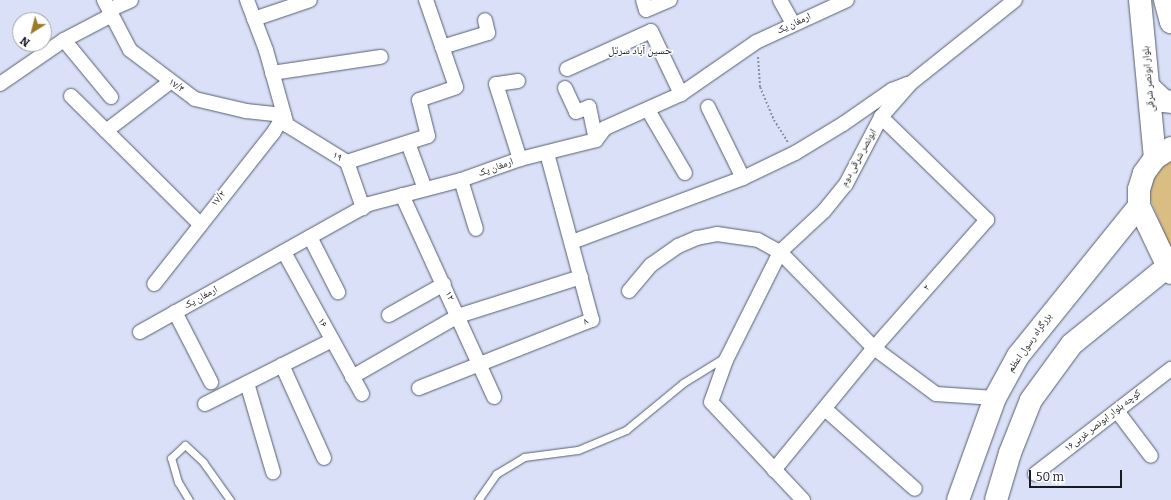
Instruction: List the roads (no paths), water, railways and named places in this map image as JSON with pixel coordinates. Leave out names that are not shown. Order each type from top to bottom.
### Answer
[{"type":"highway","name":"بلوار ابونصر شرقی","points":[[1140,0],[1150,88],[1163,153]]},
{"type":"highway","points":[[1165,0],[1171,22]]},
{"type":"highway","points":[[1150,88],[1164,101],[1171,102]]},
{"type":"highway","points":[[996,500],[1010,453],[1031,400],[1072,344],[1169,270],[1139,206],[1139,189],[1144,173],[1163,153]]},
{"type":"highway","name":"بزرگراه رسول اعظم","points":[[958,500],[995,398],[1018,356],[1038,329],[1139,206]]},
{"type":"street","points":[[0,84],[108,8],[132,0]]},
{"type":"street","points":[[247,0],[272,73],[286,120]]},
{"type":"street","points":[[254,19],[310,0]]},
{"type":"street","points":[[347,162],[428,136],[418,100],[456,87],[426,0]]},
{"type":"street","points":[[643,0],[646,10],[670,0]]},
{"type":"street","points":[[780,0],[793,23]]},
{"type":"street","name":"ارمغان یک","points":[[140,332],[363,208],[402,195],[461,180],[520,159],[596,140],[605,128],[681,94],[756,42],[793,23],[847,0]]},
{"type":"street","name":"ابونصر شرقی دوم","points":[[780,252],[824,211],[846,184],[881,117],[911,83],[1015,0]]},
{"type":"street","name":"۱۷/۴","points":[[108,8],[130,50],[170,82],[195,99],[286,120]]},
{"type":"street","points":[[442,48],[488,33],[485,20]]},
{"type":"street","points":[[567,69],[651,31],[681,94]]},
{"type":"street","points":[[64,40],[110,97]]},
{"type":"street","points":[[272,73],[381,57]]},
{"type":"street","points":[[518,81],[496,84],[520,159]]},
{"type":"street","points":[[106,131],[170,82]]},
{"type":"street","points":[[572,242],[744,178],[795,153],[843,124],[892,90],[911,83]]},
{"type":"street","points":[[564,88],[576,112],[589,107],[596,140]]},
{"type":"street","points":[[70,96],[200,224]]},
{"type":"street","points":[[708,107],[744,178]]},
{"type":"street","points":[[648,110],[685,173]]},
{"type":"street","name":"۲","points":[[774,470],[874,348],[987,220],[881,117]]},
{"type":"street","name":"۱۹","points":[[286,120],[347,162],[363,208]]},
{"type":"street","name":"۱۷/۲","points":[[154,284],[273,133],[286,120]]},
{"type":"street","points":[[408,143],[425,189]]},
{"type":"street","name":"۸","points":[[419,388],[592,320],[547,153]]},
{"type":"street","points":[[461,180],[476,229]]},
{"type":"street","name":"۱۲","points":[[402,195],[444,284],[494,397]]},
{"type":"street","points":[[629,290],[651,265],[678,246],[697,238],[718,234],[758,240],[780,252],[874,348],[936,394],[995,398]]},
{"type":"street","points":[[310,237],[338,292]]},
{"type":"street","name":"۱۶","points":[[284,252],[362,394]]},
{"type":"street","points":[[780,252],[729,354],[711,402],[803,500]]},
{"type":"street","points":[[352,377],[458,316],[581,277]]},
{"type":"street","points":[[389,315],[444,284]]},
{"type":"street","points":[[175,312],[211,382]]},
{"type":"street","points":[[205,404],[332,340]]},
{"type":"street","points":[[282,365],[324,458]]},
{"type":"street","name":"کوچه بلوار ابونصر غربی۱۶","points":[[1035,474],[1171,369]]},
{"type":"street","points":[[247,383],[273,472]]},
{"type":"street","points":[[825,409],[915,489]]},
{"type":"street","points":[[1117,411],[1151,456]]},
{"type":"lane","points":[[478,500],[496,474],[524,457],[578,450],[626,430],[683,383],[729,354]]},
{"type":"lane","points":[[189,500],[178,482],[172,458],[185,445],[203,462],[230,500]]},
{"type":"district","name":"حسین آباد سرتل","points":[[640,51]]}]
